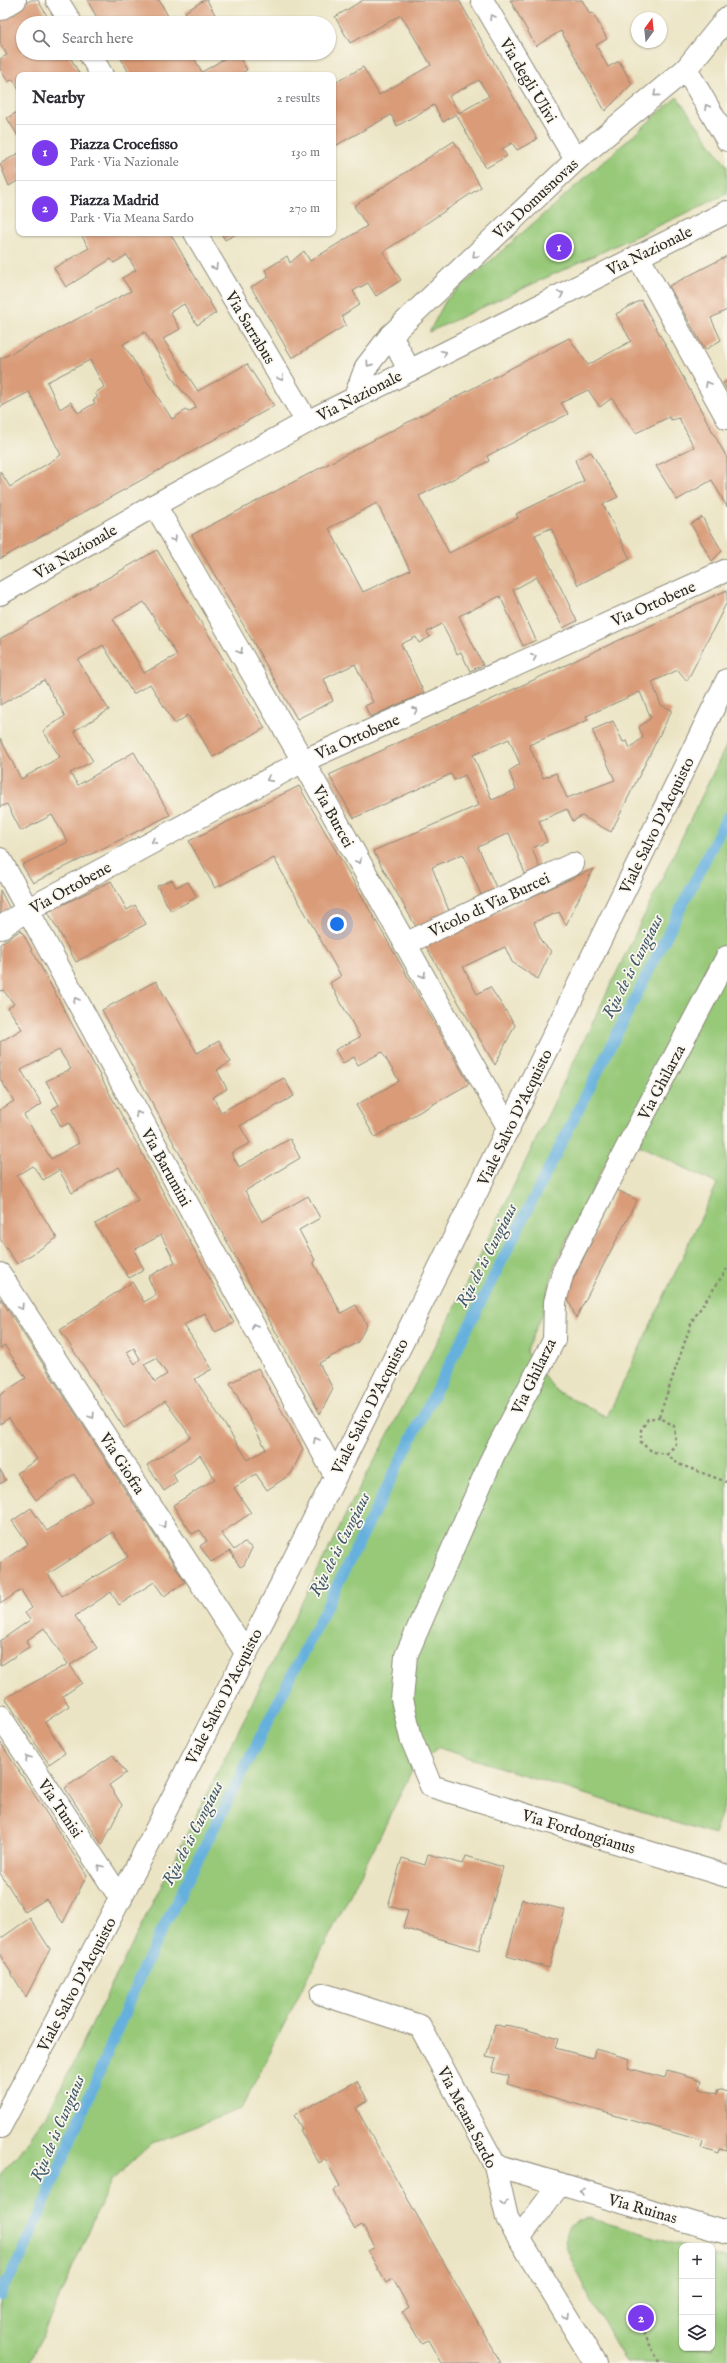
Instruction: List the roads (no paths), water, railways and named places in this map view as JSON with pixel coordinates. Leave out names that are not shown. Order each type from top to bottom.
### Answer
[{"type":"street","points":[[0,9],[16,0]]},
{"type":"street","points":[[57,0],[67,16]]},
{"type":"street","name":"Via degli Ulivi","points":[[482,0],[576,160]]},
{"type":"street","name":"Via Domusnovas","points":[[356,397],[366,367],[391,334],[576,160],[686,69],[727,18]]},
{"type":"street","points":[[93,60],[100,72]]},
{"type":"street","points":[[686,69],[727,140]]},
{"type":"street","name":"Via Nazionale","points":[[0,594],[155,505],[307,422],[727,212]]},
{"type":"street","name":"Via Sarrabus","points":[[197,236],[307,422]]},
{"type":"street","points":[[638,256],[727,418]]},
{"type":"street","points":[[391,334],[409,370]]},
{"type":"street","name":"Via Burcei","points":[[155,505],[303,760],[509,1129]]},
{"type":"street","name":"Via Ortobene","points":[[0,928],[27,910],[303,760],[727,570]]},
{"type":"street","name":"Viale Salvo D'Acquisto","points":[[0,2127],[122,1899],[245,1651],[509,1129],[727,680]]},
{"type":"street","name":"Via Barumini","points":[[0,859],[335,1475]]},
{"type":"street","name":"Vicolo di Via Burcei","points":[[405,944],[573,864]]},
{"type":"street","name":"Via Ghilarza","points":[[431,1786],[411,1738],[402,1700],[406,1656],[493,1456],[554,1340],[555,1302],[563,1272],[727,957]]},
{"type":"street","name":"Via Giofra","points":[[0,1274],[245,1651]]},
{"type":"street","name":"Via Tunisi","points":[[0,1716],[122,1899]]},
{"type":"street","name":"Via Fordongianus","points":[[431,1786],[727,1876]]},
{"type":"street","name":"Via Meana Sardo","points":[[322,1994],[420,2026],[496,2165],[507,2218],[595,2363]]},
{"type":"street","name":"Via Ruinas","points":[[496,2165],[727,2233]]},
{"type":"street","points":[[519,2238],[560,2184]]},
{"type":"waterway","name":"Riu de is Cungiaus","points":[[0,2295],[23,2253],[145,1964],[727,817]]},
{"type":"place","name":"Piazza Crocefisso","points":[[559,247]]},
{"type":"place","name":"Piazza Madrid","points":[[641,2318]]}]
